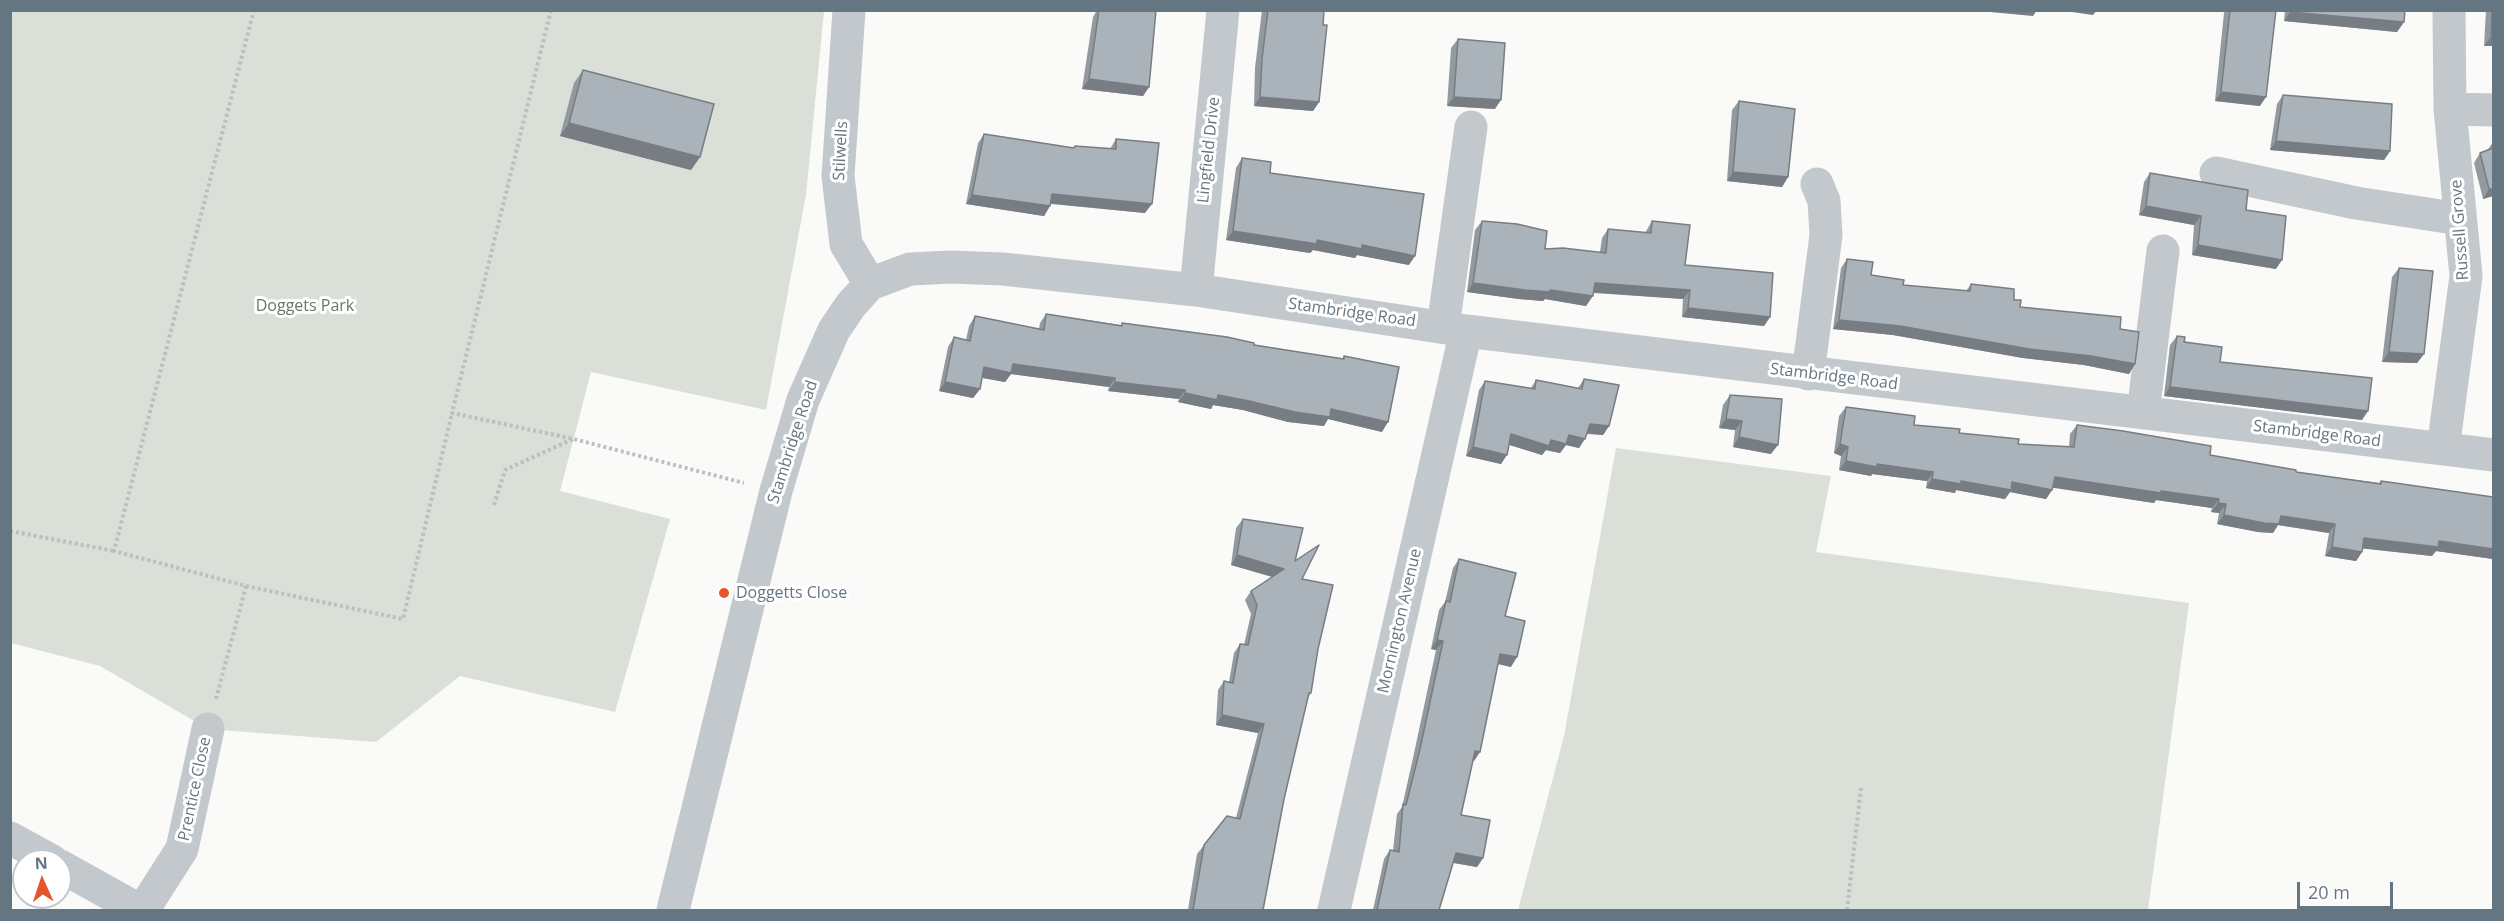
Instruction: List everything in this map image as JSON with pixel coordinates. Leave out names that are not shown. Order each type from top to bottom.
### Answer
[{"type":"street","name":"Stilwells","points":[[849,10],[838,176],[846,244],[870,284]]},
{"type":"street","name":"Lingfield Drive","points":[[1196,290],[1223,10]]},
{"type":"street","name":"Russell Grove","points":[[2443,449],[2466,276],[2450,109],[2449,10]]},
{"type":"street","points":[[2450,109],[2493,110]]},
{"type":"street","name":"Mornington Avenue","points":[[1334,910],[1454,329],[1471,127]]},
{"type":"street","points":[[2216,173],[2356,203],[2460,219]]},
{"type":"street","points":[[1808,374],[1826,235],[1824,201],[1817,184]]},
{"type":"street","points":[[2143,413],[2163,251]]},
{"type":"street","name":"Stambridge Road","points":[[673,910],[776,491],[804,400],[834,330],[851,305],[870,284],[910,269],[952,267],[1003,269],[1196,290],[1454,329],[1808,374],[2493,455]]},
{"type":"street","name":"Prentice Close","points":[[141,910],[182,849],[208,729]]},
{"type":"street","points":[[10,838],[30,849]]},
{"type":"street","points":[[72,873],[141,910]]},
{"type":"path","points":[[114,551],[254,10]]},
{"type":"path","points":[[10,531],[114,551],[246,586],[403,619],[551,10]]},
{"type":"path","points":[[452,413],[574,439],[776,491]]},
{"type":"path","points":[[494,505],[505,470],[574,439]]},
{"type":"path","points":[[208,729],[246,586]]},
{"type":"path","points":[[1848,910],[1862,788]]},
{"type":"green space","name":"Doggets Park","points":[[10,11],[824,11],[806,195],[766,410],[591,372],[560,491],[670,519],[615,712],[460,676],[376,742],[208,729],[100,666],[11,643]]},
{"type":"green space","points":[[1616,448],[1831,476],[1816,552],[2189,603],[2148,910],[1518,910],[1564,736]]},
{"type":"building","points":[[1099,10],[1156,10],[1149,87],[1089,79]]},
{"type":"building","points":[[1268,10],[1324,10],[1323,25],[1327,25],[1319,102],[1260,97]]},
{"type":"building","points":[[2230,10],[2276,10],[2266,97],[2221,92]]},
{"type":"building","points":[[2290,10],[2405,10],[2404,22],[2290,12]]},
{"type":"building","points":[[2492,10],[2493,37],[2491,37]]},
{"type":"building","points":[[1458,39],[1505,43],[1501,100],[1454,97]]},
{"type":"building","points":[[583,70],[714,104],[700,157],[569,123]]},
{"type":"building","points":[[2283,95],[2392,104],[2390,151],[2276,141]]},
{"type":"building","points":[[1739,101],[1795,109],[1788,177],[1733,172]]},
{"type":"building","points":[[984,134],[1074,148],[1075,146],[1116,149],[1116,139],[1159,143],[1152,204],[1052,194],[1050,206],[972,195]]},
{"type":"building","points":[[2493,148],[2493,189],[2489,189],[2480,153]]},
{"type":"building","points":[[1242,158],[1271,162],[1270,173],[1424,194],[1415,256],[1362,245],[1362,249],[1317,240],[1317,244],[1233,231]]},
{"type":"building","points":[[2150,173],[2248,190],[2246,210],[2286,216],[2282,260],[2198,245],[2201,216],[2146,206]]},
{"type":"building","points":[[1482,221],[1517,224],[1547,231],[1545,249],[1563,248],[1606,253],[1608,229],[1651,233],[1652,221],[1690,225],[1685,265],[1773,273],[1770,317],[1688,308],[1690,290],[1595,283],[1593,296],[1473,283]]},
{"type":"building","points":[[1847,259],[1873,262],[1871,275],[1904,280],[1903,285],[1970,291],[1971,284],[2014,289],[2014,300],[2021,300],[2020,307],[2121,317],[2120,329],[2139,332],[2135,364],[2029,349],[1900,326],[1839,320]]},
{"type":"building","points":[[2399,268],[2433,271],[2424,354],[2389,352]]},
{"type":"building","points":[[1046,314],[1122,326],[1122,323],[1227,337],[1254,343],[1254,345],[1344,359],[1344,356],[1399,367],[1388,422],[1331,409],[1330,417],[1295,412],[1218,395],[1217,400],[1185,393],[1185,390],[1115,382],[1115,378],[1013,364],[1011,373],[984,367],[980,389],[945,382],[954,337],[970,341],[975,316],[1044,330]]},
{"type":"building","points":[[2177,336],[2185,337],[2184,342],[2222,347],[2220,362],[2372,378],[2368,411],[2170,387]]},
{"type":"building","points":[[1584,379],[1619,385],[1609,426],[1590,424],[1585,439],[1569,435],[1566,444],[1551,440],[1549,446],[1511,434],[1507,455],[1473,447],[1485,381],[1535,389],[1536,380],[1582,389]]},
{"type":"building","points":[[1730,395],[1782,399],[1778,445],[1739,437],[1742,421],[1726,419]]},
{"type":"building","points":[[1846,407],[1915,416],[1914,425],[1960,429],[1959,433],[2019,439],[2018,444],[2074,447],[2077,425],[2123,431],[2211,446],[2210,455],[2296,470],[2296,472],[2493,497],[2493,549],[2439,541],[2438,547],[2364,538],[2362,552],[2332,547],[2335,524],[2281,516],[2279,524],[2264,523],[2224,515],[2226,504],[2218,503],[2219,499],[2055,477],[2052,490],[2012,482],[2011,490],[1961,481],[1961,484],[1932,479],[1933,472],[1877,464],[1877,467],[1846,461],[1848,447],[1840,444]]},
{"type":"building","points":[[1243,519],[1303,528],[1295,561],[1319,545],[1302,579],[1333,585],[1318,649],[1311,693],[1309,693],[1284,799],[1263,910],[1193,910],[1204,845],[1227,816],[1240,819],[1264,724],[1222,715],[1224,681],[1233,683],[1240,644],[1248,645],[1257,605],[1251,591],[1284,569],[1237,555]]},
{"type":"building","points":[[1459,559],[1516,573],[1505,616],[1525,621],[1517,657],[1500,654],[1480,752],[1475,751],[1461,815],[1490,820],[1483,858],[1456,853],[1439,910],[1377,910],[1390,850],[1399,852],[1403,804],[1406,805],[1420,749],[1443,641],[1437,640],[1446,601],[1450,602]]},
{"type":"place","name":"Doggetts Close","points":[[724,593]]}]
